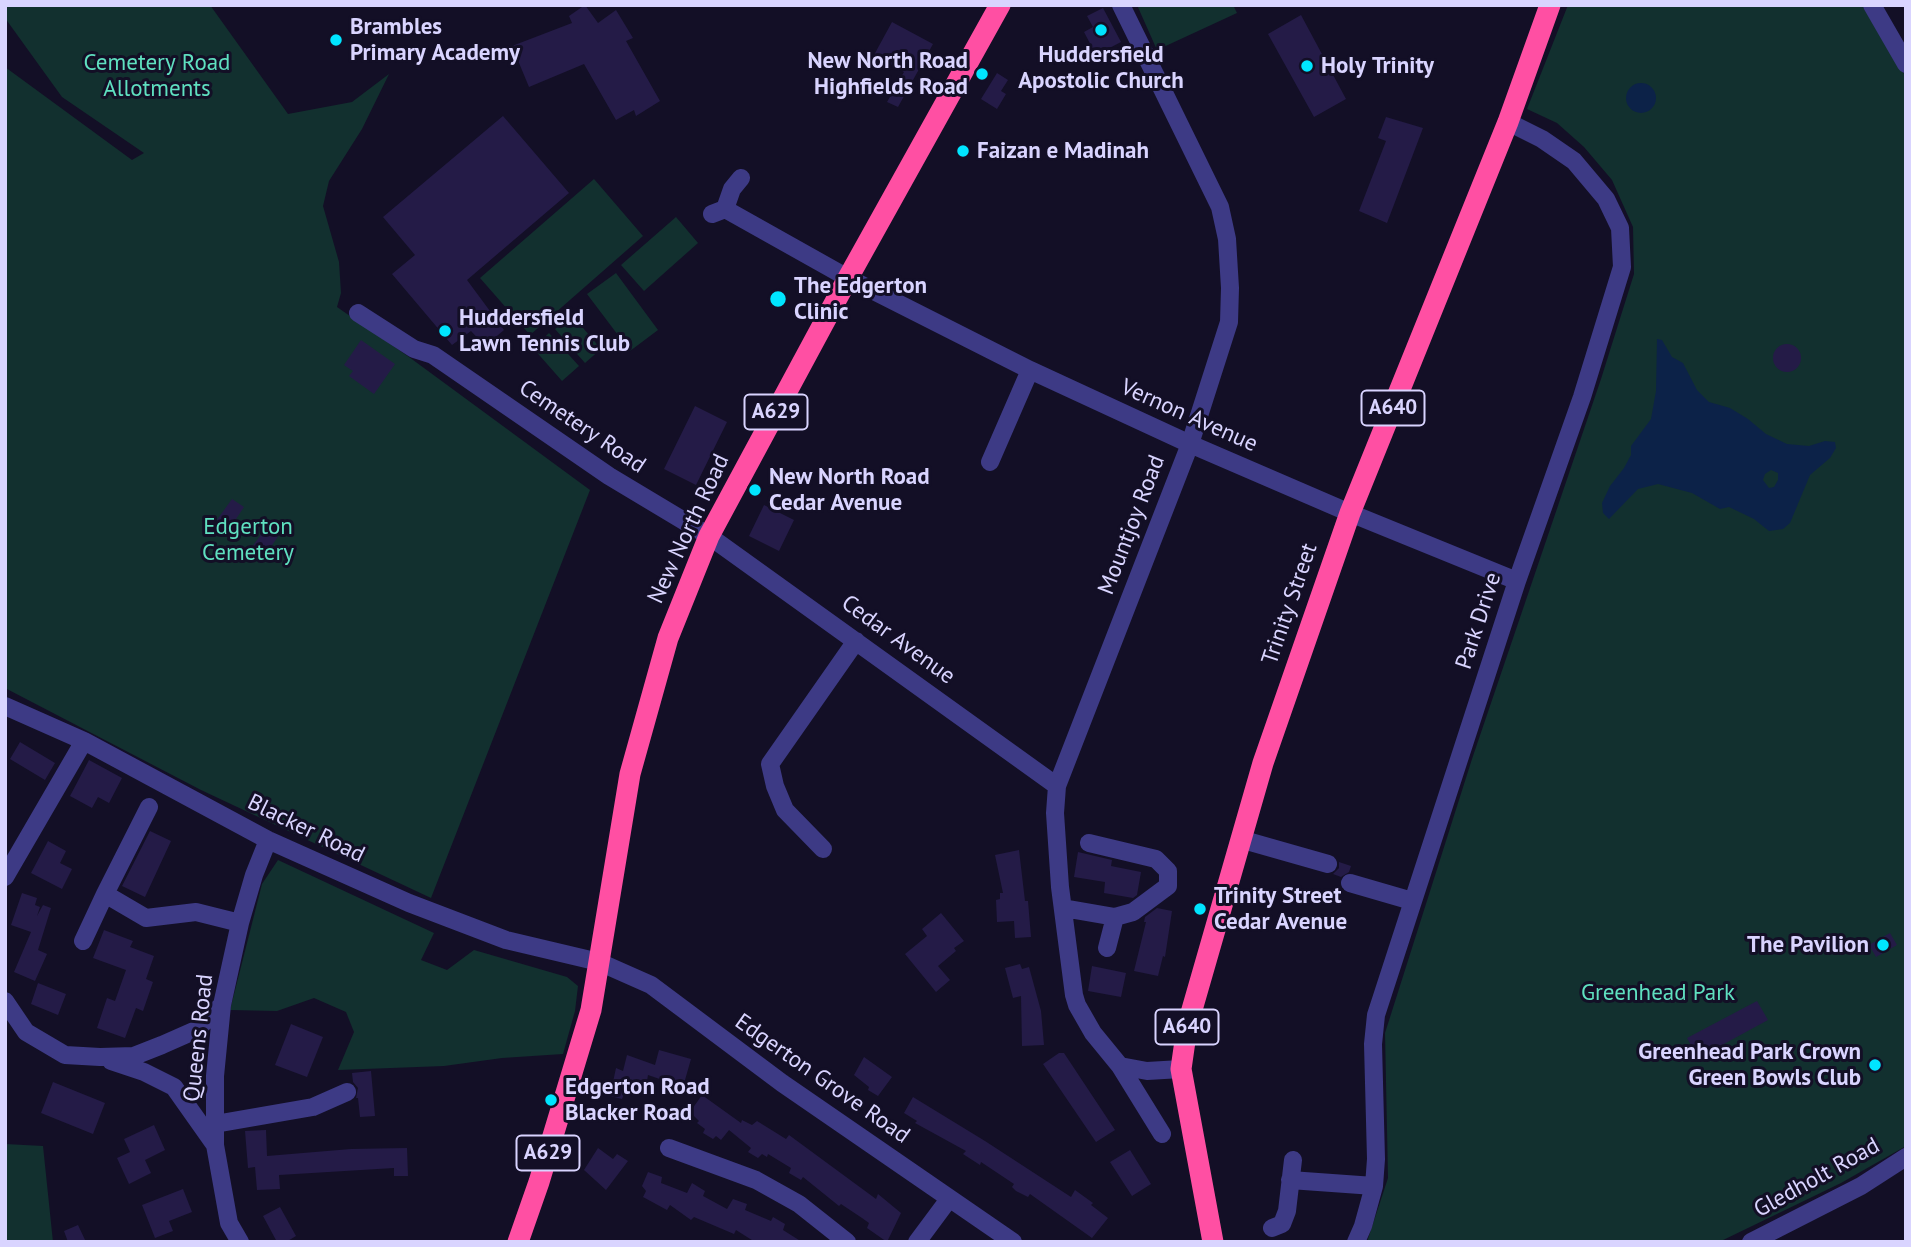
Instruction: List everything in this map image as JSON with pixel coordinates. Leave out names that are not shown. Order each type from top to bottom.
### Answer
[{"type":"highway","name":"New North Road","points":[[600,962],[630,774],[667,638],[709,536],[1000,5]]},
{"type":"highway","name":"Trinity Street","points":[[1213,1242],[1181,1069],[1187,1027],[1263,763],[1350,513],[1508,122],[1550,5]]},
{"type":"highway","name":"A629","points":[[518,1242],[589,1019],[600,962]]},
{"type":"street","name":"Mountjoy Road","points":[[1121,5],[1206,175],[1220,206],[1227,239],[1229,322],[1189,444],[1057,786],[1055,813],[1063,908],[1077,1005],[1101,1044],[1120,1066],[1161,1134]]},
{"type":"street","points":[[1872,5],[1906,64]]},
{"type":"street","name":"Park Drive","points":[[1356,1242],[1374,1186],[1376,1159],[1373,1044],[1376,1015],[1517,581],[1582,397],[1622,267],[1620,228],[1605,199],[1574,161],[1542,139],[1508,122]]},
{"type":"street","name":"Vernon Avenue","points":[[741,178],[718,211],[1030,370],[1189,444],[1517,581]]},
{"type":"street","name":"Cemetery Road","points":[[358,313],[414,349],[433,355],[609,476],[709,536]]},
{"type":"street","points":[[990,462],[1030,370]]},
{"type":"street","name":"Cedar Avenue","points":[[709,536],[1057,786]]},
{"type":"street","points":[[823,849],[785,810],[770,764],[856,641]]},
{"type":"street","name":"Blacker Road","points":[[5,706],[84,741],[268,840],[434,913],[506,940],[600,962]]},
{"type":"street","points":[[5,877],[84,741]]},
{"type":"street","points":[[83,941],[149,807]]},
{"type":"street","points":[[1240,839],[1328,864]]},
{"type":"street","name":"Queens Road","points":[[240,1242],[229,1223],[215,1145],[215,1076],[222,1005],[240,923],[268,840]]},
{"type":"street","points":[[1063,908],[1115,917],[1133,912],[1168,886],[1168,871],[1156,859],[1089,843]]},
{"type":"street","points":[[1350,883],[1412,901]]},
{"type":"street","points":[[105,894],[146,918],[196,912],[240,923]]},
{"type":"street","points":[[1107,948],[1115,917]]},
{"type":"street","name":"Edgerton Grove Road","points":[[600,962],[651,985],[782,1083],[1013,1242]]},
{"type":"street","points":[[5,1002],[26,1032]]},
{"type":"street","points":[[5,1029],[26,1032],[65,1055],[134,1056],[196,1030],[222,1005]]},
{"type":"street","points":[[100,1057],[144,1072],[174,1087],[215,1145]]},
{"type":"street","points":[[1120,1066],[1147,1071],[1181,1069]]},
{"type":"street","points":[[215,1124],[313,1107],[347,1092]]},
{"type":"street","points":[[668,1148],[756,1180],[799,1204],[847,1242]]},
{"type":"street","name":"Gledholt Road","points":[[1751,1242],[1861,1186],[1906,1157]]},
{"type":"street","points":[[1272,1228],[1282,1224],[1287,1211],[1293,1160]]},
{"type":"street","points":[[1290,1180],[1374,1186]]},
{"type":"street","points":[[917,1242],[949,1199]]},
{"type":"green space","name":"Edgerton Cemetery","points":[[5,5],[210,5],[288,114],[352,102],[389,74],[362,129],[329,181],[323,206],[339,262],[341,293],[337,307],[590,490],[431,898],[201,790],[5,688],[5,67],[132,160],[144,153],[62,97],[5,18]]},
{"type":"green space","points":[[1137,5],[1233,5],[1237,13],[1157,50]]},
{"type":"green space","name":"Greenhead Park","points":[[1568,5],[1862,5],[1906,77],[1906,1146],[1841,1183],[1719,1242],[1367,1242],[1388,1178],[1385,1033],[1472,759],[1634,274],[1633,227],[1612,180],[1584,147],[1557,123],[1527,109]]},
{"type":"green space","points":[[594,179],[643,236],[530,335],[480,278]]},
{"type":"green space","points":[[676,217],[698,243],[644,291],[621,265]]},
{"type":"green space","points":[[616,273],[658,330],[630,351],[587,294]]},
{"type":"green space","points":[[572,315],[601,349],[585,363],[555,329]]},
{"type":"green space","points":[[549,333],[579,366],[562,381],[533,348]]},
{"type":"green space","points":[[278,860],[434,933],[421,960],[447,970],[474,950],[567,977],[578,986],[575,1011],[563,1054],[502,1058],[444,1066],[338,1070],[354,1032],[346,1012],[314,998],[277,1011],[230,1010],[262,884]]},
{"type":"green space","points":[[5,1144],[43,1146],[53,1242],[5,1242]]},
{"type":"water","points":[[1641,83],[1651,88],[1656,98],[1651,108],[1641,113],[1631,108],[1626,98],[1631,88]]},
{"type":"water","points":[[1657,339],[1662,340],[1672,357],[1683,363],[1697,390],[1709,402],[1730,408],[1766,434],[1787,444],[1809,446],[1825,441],[1835,442],[1836,448],[1830,458],[1810,475],[1790,523],[1783,529],[1769,531],[1754,519],[1729,507],[1720,509],[1692,493],[1658,484],[1638,489],[1609,519],[1603,513],[1602,503],[1631,455],[1631,446],[1651,419],[1656,391]],"holes":[[[1771,470],[1778,473],[1774,487],[1769,488],[1763,480],[1765,474]]]},
{"type":"building","points":[[585,5],[598,23],[616,10],[633,38],[626,41],[660,101],[636,116],[634,110],[616,120],[584,64],[529,87],[512,46],[572,23],[569,16]]},
{"type":"building","name":"Huddersfield Apostolic Church","points":[[1103,8],[1121,42],[1096,55],[1084,32],[1093,27],[1087,16]]},
{"type":"building","name":"Holy Trinity","points":[[1301,15],[1346,99],[1314,117],[1268,34]]},
{"type":"building","points":[[892,22],[933,44],[898,107],[887,102],[904,72],[874,55]]},
{"type":"building","points":[[997,73],[1008,80],[1001,91],[1006,94],[997,109],[981,99]]},
{"type":"building","points":[[503,116],[569,193],[467,280],[504,330],[485,346],[471,331],[452,345],[392,274],[415,255],[383,217]]},
{"type":"building","points":[[1386,117],[1423,128],[1387,223],[1359,211],[1386,141],[1378,138]]},
{"type":"building","points":[[361,340],[395,364],[374,394],[349,376],[353,371],[344,365]]},
{"type":"building","points":[[1787,344],[1797,348],[1801,358],[1797,368],[1787,372],[1777,368],[1773,358],[1777,348]]},
{"type":"building","points":[[695,406],[727,422],[696,485],[664,469]]},
{"type":"building","points":[[232,499],[244,507],[224,537],[211,528]]},
{"type":"building","points":[[764,505],[794,520],[779,551],[749,536]]},
{"type":"building","points":[[267,526],[279,535],[260,563],[247,554]]},
{"type":"building","points":[[20,742],[55,763],[45,780],[10,759]]},
{"type":"building","points":[[89,760],[122,778],[109,803],[98,797],[92,808],[70,796]]},
{"type":"building","points":[[150,831],[171,841],[145,897],[122,886]]},
{"type":"building","points":[[48,841],[66,851],[60,863],[72,869],[62,889],[31,873]]},
{"type":"building","points":[[1019,850],[1031,937],[1015,938],[1014,921],[997,922],[996,900],[1000,899],[1000,893],[1003,893],[995,855]]},
{"type":"building","points":[[1078,852],[1112,860],[1111,866],[1141,872],[1137,895],[1133,898],[1104,893],[1105,882],[1074,877]]},
{"type":"building","points":[[1339,862],[1351,866],[1349,872],[1341,877],[1333,874],[1339,868]]},
{"type":"building","points":[[22,893],[37,898],[35,905],[40,907],[37,916],[43,905],[51,908],[38,950],[47,954],[35,981],[14,972],[31,932],[11,925]]},
{"type":"building","points":[[1157,908],[1172,911],[1165,957],[1163,956],[1158,976],[1134,971],[1145,917]]},
{"type":"building","points":[[941,913],[964,941],[938,966],[950,980],[936,992],[905,954],[927,936],[922,929]]},
{"type":"building","points":[[104,930],[133,941],[130,947],[154,956],[146,979],[153,982],[143,1011],[136,1008],[125,1038],[97,1028],[107,998],[115,1001],[126,970],[93,958]]},
{"type":"building","name":"The Pavilion","points":[[1890,933],[1897,945],[1876,957],[1869,945]]},
{"type":"building","points":[[1020,964],[1022,969],[1029,967],[1041,1011],[1044,1045],[1022,1046],[1021,996],[1013,998],[1005,968]]},
{"type":"building","points":[[1092,966],[1126,973],[1121,997],[1088,991]]},
{"type":"building","points":[[38,983],[66,994],[58,1015],[31,1004]]},
{"type":"building","points":[[1757,1001],[1768,1020],[1698,1058],[1687,1038]]},
{"type":"building","points":[[291,1024],[323,1037],[307,1077],[275,1065]]},
{"type":"building","points":[[659,1050],[691,1059],[683,1087],[648,1075],[645,1093],[627,1087],[622,1099],[610,1096],[616,1068],[623,1071],[627,1055],[655,1065]]},
{"type":"building","points":[[1059,1053],[1064,1053],[1115,1130],[1096,1142],[1043,1064]]},
{"type":"building","points":[[864,1057],[892,1077],[878,1096],[854,1075]]},
{"type":"building","points":[[371,1071],[375,1116],[360,1117],[356,1098],[358,1088],[353,1082],[352,1073]]},
{"type":"building","points":[[53,1082],[105,1103],[93,1134],[41,1113]]},
{"type":"building","points":[[702,1095],[741,1123],[742,1120],[752,1125],[757,1121],[786,1139],[789,1135],[876,1199],[878,1194],[901,1213],[887,1242],[867,1228],[869,1223],[862,1218],[841,1204],[839,1206],[803,1177],[801,1180],[789,1173],[791,1168],[768,1154],[767,1157],[762,1154],[758,1158],[748,1152],[751,1148],[729,1130],[721,1140],[703,1133],[705,1129],[690,1112]]},
{"type":"building","points":[[913,1097],[1071,1197],[1075,1190],[1108,1218],[1092,1238],[1030,1194],[1028,1197],[1016,1191],[1012,1187],[1014,1184],[981,1162],[980,1165],[963,1154],[966,1151],[915,1123],[917,1121],[904,1113]]},
{"type":"building","points":[[154,1125],[165,1150],[145,1160],[151,1173],[129,1184],[117,1158],[130,1152],[124,1139]]},
{"type":"building","points":[[266,1130],[267,1156],[351,1149],[407,1148],[408,1176],[394,1176],[394,1168],[279,1175],[280,1189],[257,1190],[255,1167],[248,1168],[245,1131]]},
{"type":"building","points":[[598,1148],[613,1159],[617,1154],[628,1161],[606,1190],[584,1170]]},
{"type":"building","points":[[1130,1150],[1151,1184],[1132,1196],[1110,1162]]},
{"type":"building","points":[[648,1172],[662,1177],[661,1183],[687,1193],[692,1183],[705,1191],[703,1196],[727,1209],[733,1199],[747,1204],[745,1210],[771,1221],[773,1217],[785,1224],[783,1230],[802,1242],[755,1242],[736,1230],[734,1234],[694,1217],[691,1220],[670,1205],[667,1210],[643,1197],[646,1191],[642,1186]]},
{"type":"building","points":[[183,1189],[192,1212],[169,1221],[173,1231],[155,1238],[142,1205]]},
{"type":"building","points":[[280,1207],[296,1236],[286,1242],[277,1242],[263,1216]]},
{"type":"building","points":[[78,1225],[86,1242],[68,1242],[64,1231]]},
{"type":"place","name":"Huddersfield Apostolic Church","points":[[1101,30]]},
{"type":"place","name":"Brambles Primary Academy","points":[[336,40]]},
{"type":"place","name":"Holy Trinity","points":[[1307,66]]},
{"type":"place","name":"New North Road Highfields Road","points":[[982,74]]},
{"type":"place","name":"Faizan e Madinah","points":[[963,151]]},
{"type":"place","name":"The Edgerton Clinic","points":[[778,299]]},
{"type":"place","name":"Huddersfield Lawn Tennis Club","points":[[445,331]]},
{"type":"place","name":"New North Road Cedar Avenue","points":[[755,490]]},
{"type":"place","name":"Trinity Street Cedar Avenue","points":[[1200,909]]},
{"type":"place","name":"The Pavilion","points":[[1883,945]]},
{"type":"place","name":"Greenhead Park Crown Green Bowls Club","points":[[1875,1065]]},
{"type":"place","name":"Edgerton Road Blacker Road","points":[[551,1100]]},
{"type":"park label","name":"Cemetery Road Allotments","points":[[157,76]]}]
